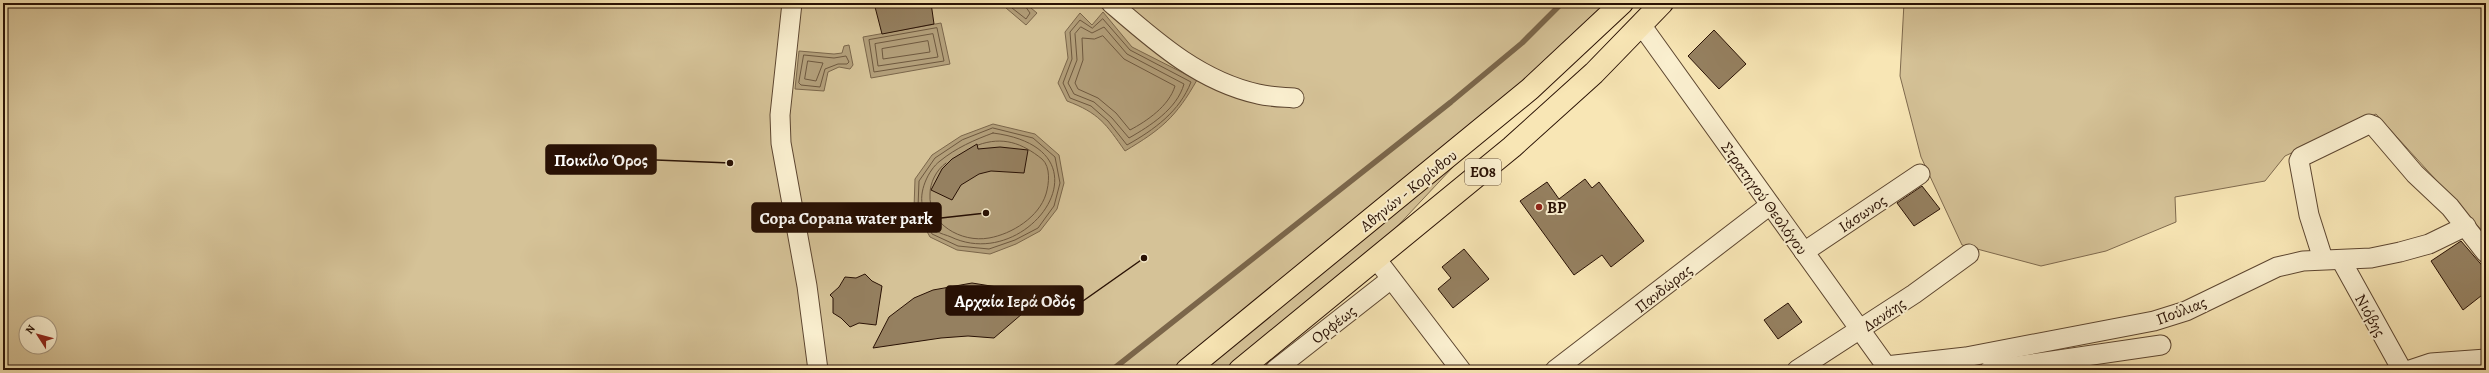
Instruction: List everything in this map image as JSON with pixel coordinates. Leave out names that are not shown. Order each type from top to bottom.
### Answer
[{"type":"highway","name":"Αθηνών - Κορίνθου","points":[[1187,370],[1530,89],[1622,3]]},
{"type":"highway","name":"Αθηνών - Κορίνθου","points":[[1240,370],[1377,260],[1512,147],[1642,26],[1662,3]]},
{"type":"highway","points":[[1251,370],[1291,329]]},
{"type":"street","points":[[792,3],[780,115],[781,143],[807,286],[818,370]]},
{"type":"street","points":[[1111,3],[1154,41],[1199,71],[1227,85],[1259,94],[1294,98]]},
{"type":"street","name":"Στρατηγού Θεολόγου","points":[[1642,26],[1887,368]]},
{"type":"street","name":"Νιόβης","points":[[2402,370],[2332,260],[2309,215],[2299,161],[2301,157],[2370,124],[2374,126],[2415,174],[2450,207],[2466,226]]},
{"type":"street","name":"Ιάσωνος","points":[[1804,252],[1920,174]]},
{"type":"street","name":"Πανδώρας","points":[[1555,370],[1770,205]]},
{"type":"street","points":[[2466,226],[2486,254]]},
{"type":"street","name":"Πούλιας","points":[[1887,368],[1966,357],[2154,321],[2186,311],[2277,267],[2303,261],[2371,258],[2400,252],[2429,244],[2466,226]]},
{"type":"street","name":"Δανάης","points":[[1797,370],[1860,330],[1969,254]]},
{"type":"street","points":[[1377,260],[1461,370]]},
{"type":"street","name":"Ορφέως","points":[[1275,370],[1391,279]]},
{"type":"street","points":[[1990,370],[2162,345]]},
{"type":"street","points":[[2410,370],[2431,363],[2486,360]]},
{"type":"shaded area","points":[[3,3],[1607,3],[1269,363],[1259,370],[3,370]]},
{"type":"shaded area","points":[[1904,3],[2486,3],[2486,235],[2376,114],[2285,156],[2265,181],[2175,197],[2176,222],[2106,251],[2041,266],[1962,245],[1921,157],[1900,76]]},
{"type":"water","points":[[1010,3],[1025,3],[1037,13],[1026,25],[1006,8]]},
{"type":"water","points":[[1103,12],[1132,47],[1197,80],[1182,104],[1159,129],[1125,151],[1101,120],[1087,110],[1067,101],[1058,83],[1068,58],[1065,32],[1080,13],[1092,25]]},
{"type":"water","points":[[941,23],[950,64],[871,78],[863,37]]},
{"type":"water","points":[[849,45],[853,65],[850,69],[839,67],[828,72],[824,91],[795,89],[799,51],[834,54],[842,53],[844,46]]},
{"type":"water","points":[[993,124],[1035,134],[1059,155],[1064,183],[1057,209],[1040,231],[1016,244],[990,254],[957,250],[930,237],[914,208],[915,179],[932,155],[961,136]]},
{"type":"building","points":[[874,3],[931,3],[934,24],[882,34]]},
{"type":"building","points":[[1714,30],[1746,64],[1719,89],[1688,56]]},
{"type":"building","points":[[977,144],[978,149],[1000,147],[1028,150],[1024,173],[991,171],[979,174],[961,185],[952,200],[931,190],[942,169],[952,159]]},
{"type":"building","points":[[1585,179],[1592,188],[1599,182],[1644,241],[1611,267],[1602,255],[1574,275],[1520,201],[1547,182],[1559,199]]},
{"type":"building","points":[[1922,186],[1940,209],[1914,226],[1897,203]]},
{"type":"building","points":[[2461,241],[2486,270],[2486,292],[2463,310],[2431,261]]},
{"type":"building","points":[[1464,249],[1489,279],[1453,308],[1438,289],[1451,278],[1442,267]]},
{"type":"building","points":[[865,274],[872,281],[882,286],[876,325],[859,323],[850,327],[841,318],[833,313],[833,298],[830,295],[839,287],[845,277],[856,278]]},
{"type":"building","points":[[972,283],[1016,290],[1037,301],[994,338],[968,336],[941,338],[873,348],[889,317],[914,298],[933,290]]},
{"type":"building","points":[[1788,303],[1802,322],[1778,339],[1764,320]]},
{"type":"waterway","points":[[1112,370],[1451,102],[1522,43],[1562,3]]},
{"type":"place","name":"Ποικίλο Όρος","points":[[730,163]]},
{"type":"place","name":"BP","points":[[1539,207]]},
{"type":"place","name":"Copa Copana water park","points":[[986,213]]},
{"type":"place","name":"Αρχαία Ιερά Οδός","points":[[1144,258]]}]
